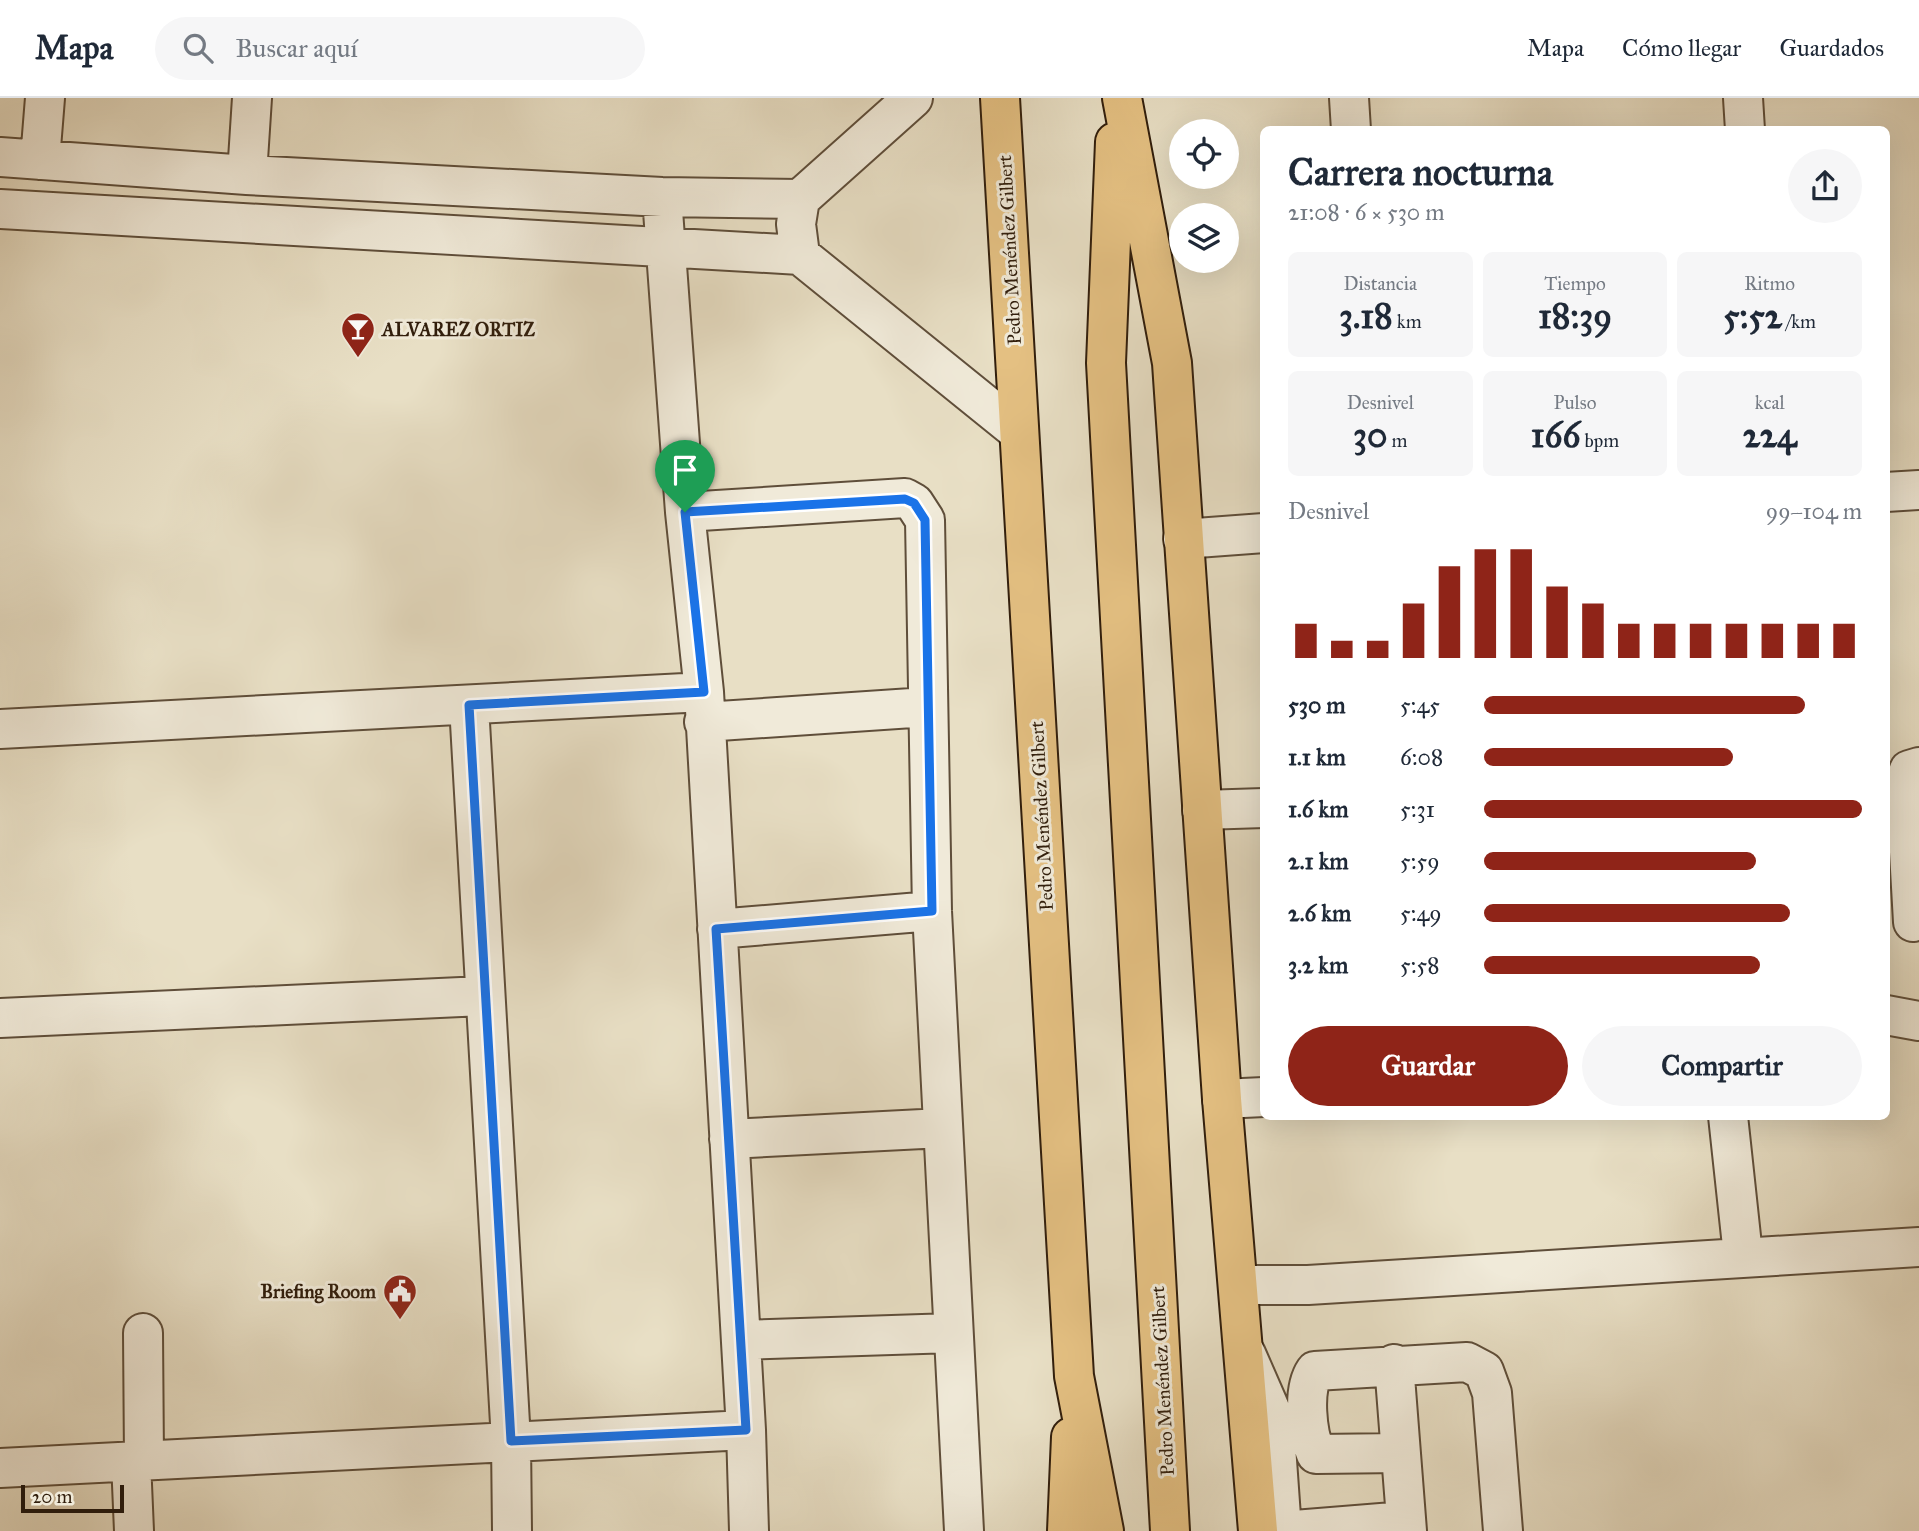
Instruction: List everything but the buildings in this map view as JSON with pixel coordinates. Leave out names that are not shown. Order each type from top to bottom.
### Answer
[{"type":"main road","name":"Pedro Menéndez Gilbert","points":[[1000,98],[1074,1376],[1104,1531]]},
{"type":"main road","name":"Pedro Menéndez Gilbert","points":[[1116,98],[1106,363],[1170,1531]]},
{"type":"main road","points":[[1122,98],[1172,363],[1222,1099],[1258,1531]]},
{"type":"main road","points":[[1066,1531],[1074,1376]]},
{"type":"street","points":[[40,160],[45,98]]},
{"type":"street","points":[[247,175],[252,98]]},
{"type":"street","points":[[800,255],[796,224],[800,199],[913,98]]},
{"type":"street","points":[[1349,98],[1351,126]]},
{"type":"street","points":[[1743,98],[1745,126]]},
{"type":"street","points":[[0,157],[124,168],[662,197],[800,199]]},
{"type":"street","points":[[120,218],[124,168]]},
{"type":"street","points":[[662,197],[663,245],[704,707],[746,1430],[749,1531]]},
{"type":"street","points":[[0,209],[120,218],[663,245],[800,255],[1019,432]]},
{"type":"street","points":[[1890,492],[1919,490]]},
{"type":"street","points":[[685,512],[905,499],[914,503],[925,520],[932,911],[964,1531]]},
{"type":"street","points":[[1183,539],[1260,533]]},
{"type":"street","points":[[0,729],[469,705],[927,707]]},
{"type":"street","points":[[469,705],[483,996],[511,1441],[512,1531]]},
{"type":"street","points":[[1906,924],[1905,781],[1909,770],[1919,767]]},
{"type":"street","points":[[1202,810],[1260,808]]},
{"type":"street","points":[[716,929],[932,911]]},
{"type":"street","points":[[0,1018],[483,996]]},
{"type":"street","points":[[1890,1016],[1919,1021]]},
{"type":"street","points":[[1222,1099],[1260,1097]]},
{"type":"street","points":[[1728,1120],[1743,1255]]},
{"type":"street","points":[[729,1139],[942,1128]]},
{"type":"street","points":[[1238,1284],[1411,1279],[1743,1255],[1919,1247]]},
{"type":"street","points":[[134,1531],[143,1333]]},
{"type":"street","points":[[741,1340],[953,1333]]},
{"type":"street","points":[[1243,1347],[1274,1419],[1282,1531],[1406,1526],[1394,1364]]},
{"type":"street","points":[[1401,1453],[1328,1456],[1316,1454],[1311,1443],[1308,1382],[1315,1371],[1394,1364],[1467,1362],[1484,1371],[1492,1393],[1503,1531]]},
{"type":"street","points":[[0,1468],[746,1430]]},
{"type":"place","name":"ALVAREZ ORTIZ","points":[[358,359]]},
{"type":"place","name":"Briefing Room","points":[[400,1321]]},
{"type":"route","points":[[905,499],[914,503],[921,511],[925,520],[932,911],[716,929],[746,1430],[511,1441],[483,996],[469,705],[704,692],[685,512],[905,499]]}]
